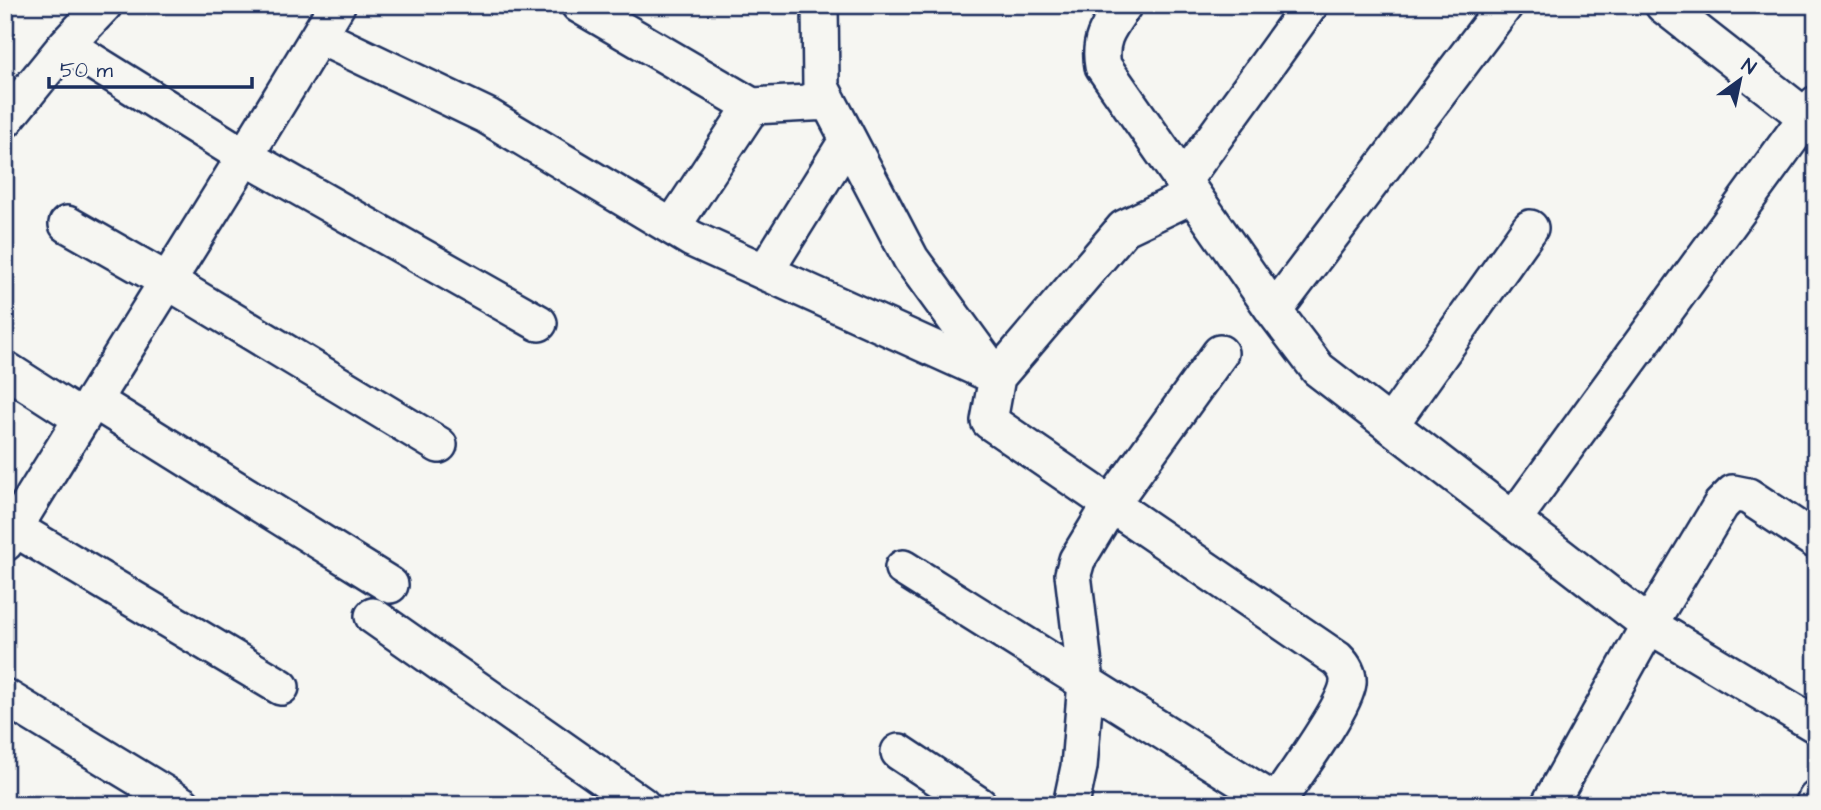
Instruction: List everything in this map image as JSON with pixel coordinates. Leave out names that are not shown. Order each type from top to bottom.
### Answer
[{"type":"street","points":[[5,120],[66,45],[104,5]]},
{"type":"street","points":[[281,687],[10,535],[169,282],[337,5]]},
{"type":"street","points":[[579,5],[752,106],[829,103]]},
{"type":"street","points":[[820,5],[821,87],[911,259],[997,377]]},
{"type":"street","points":[[1124,5],[1107,30],[1100,50],[1103,66],[1274,311],[1318,369],[1649,625],[1816,725]]},
{"type":"street","points":[[903,568],[1276,804],[1339,707],[1348,682],[1346,668],[1338,659],[989,421],[997,377],[1124,228],[1188,188],[1310,5]]},
{"type":"street","points":[[1274,311],[1505,5]]},
{"type":"street","points":[[1513,520],[1811,111],[1663,5]]},
{"type":"street","points":[[319,36],[487,116],[692,239],[997,377]]},
{"type":"street","points":[[66,45],[244,156],[539,323]]},
{"type":"street","points":[[672,227],[752,106]]},
{"type":"street","points":[[765,272],[848,139]]},
{"type":"street","points":[[67,224],[169,282],[439,445]]},
{"type":"street","points":[[1390,425],[1530,228]]},
{"type":"street","points":[[1071,805],[1079,767],[1086,682],[1073,574],[1077,560],[1111,504],[1220,353]]},
{"type":"street","points":[[5,369],[87,409],[390,585]]},
{"type":"street","points":[[1549,805],[1649,625],[1721,505],[1733,493],[1748,496],[1816,541]]},
{"type":"street","points":[[373,617],[642,805]]},
{"type":"street","points":[[5,697],[183,805]]},
{"type":"street","points":[[899,752],[979,805]]},
{"type":"street","points":[[1812,805],[1816,799]]}]
